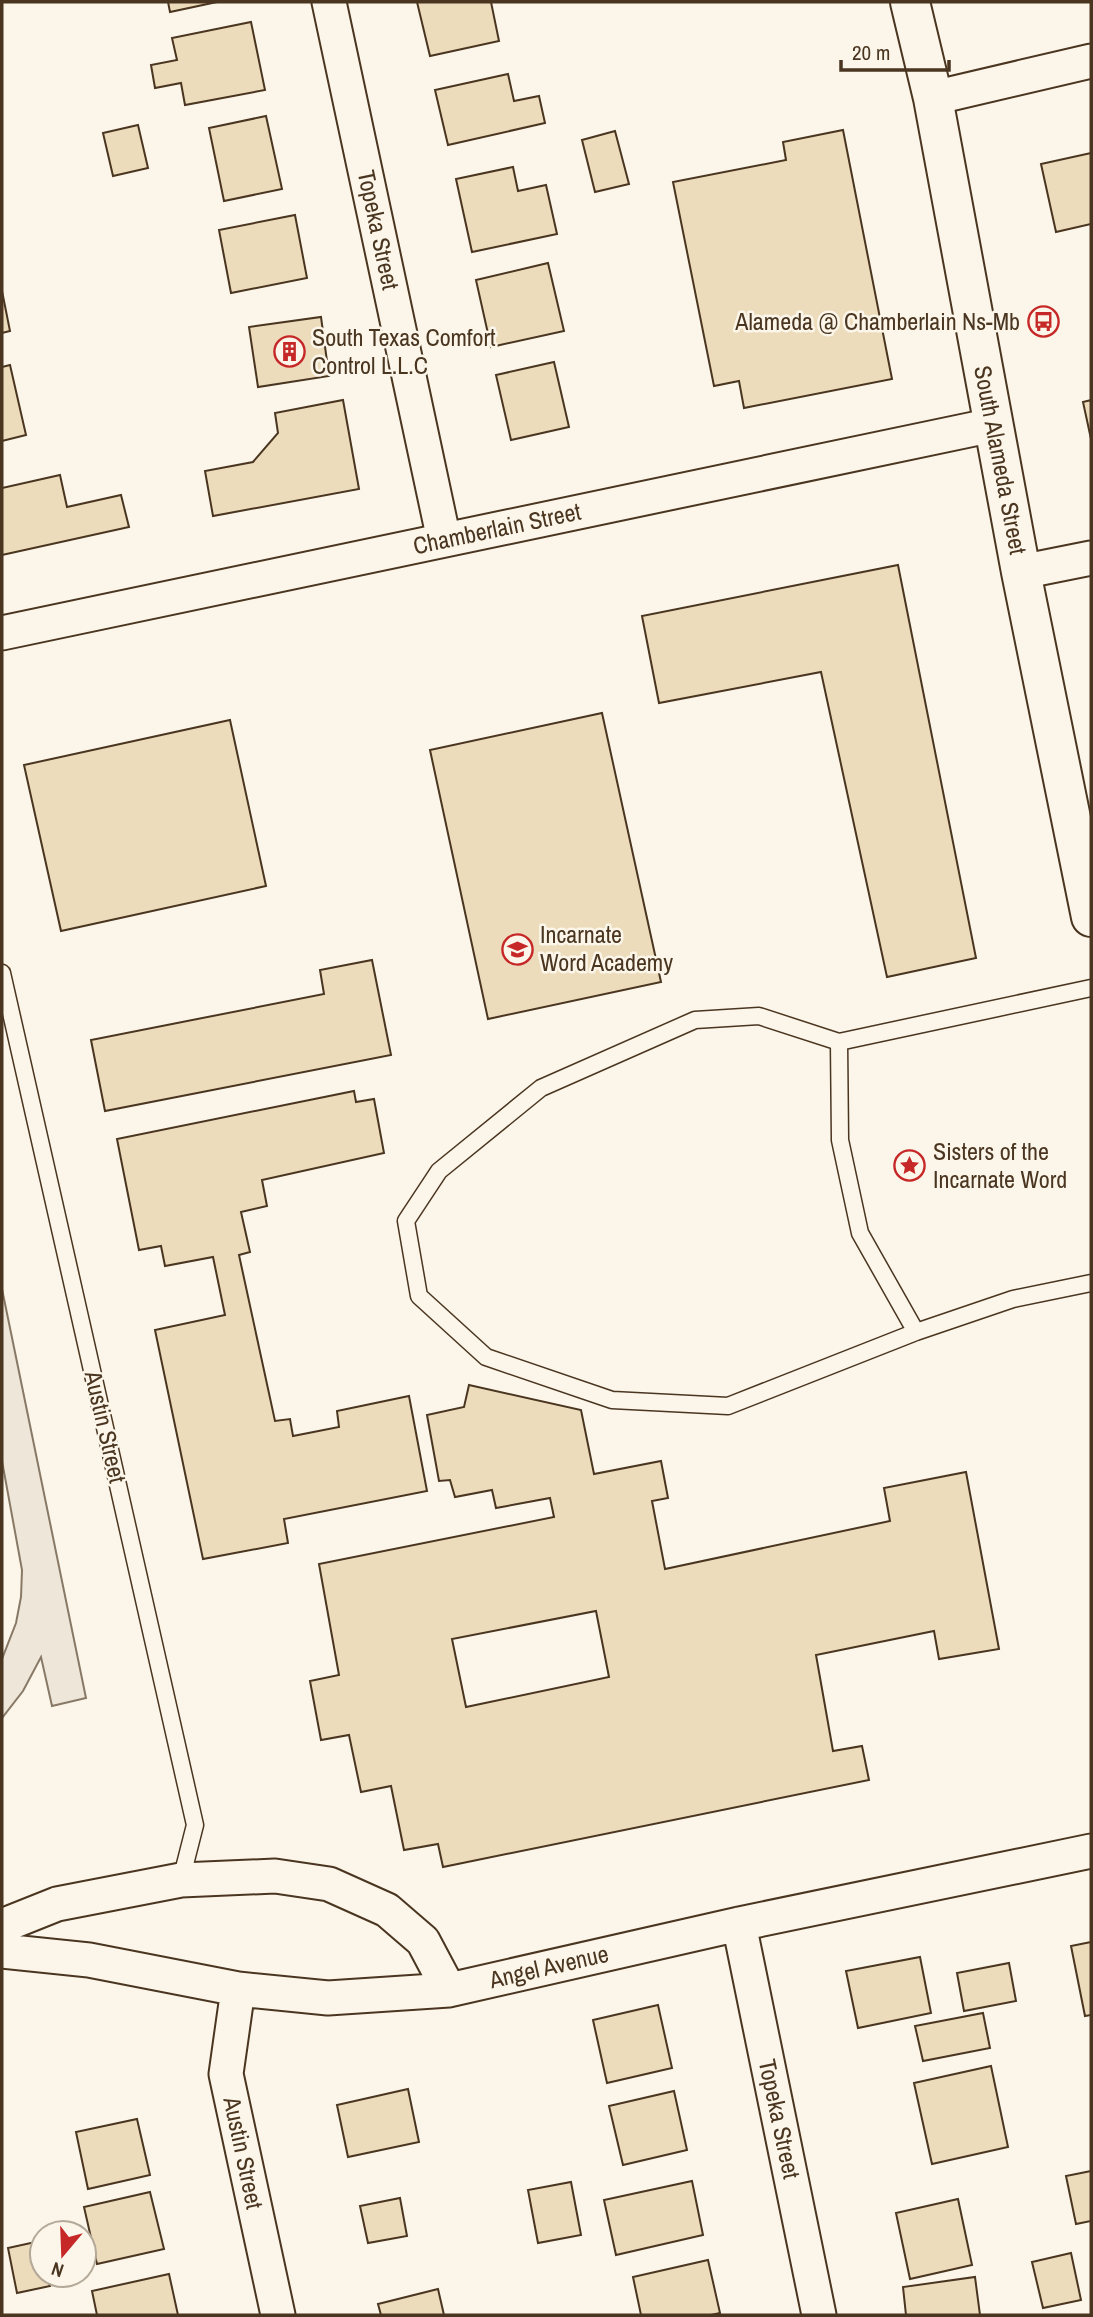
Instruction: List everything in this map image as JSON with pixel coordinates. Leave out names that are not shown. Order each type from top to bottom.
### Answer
[{"type":"main road","name":"South Alameda Street","points":[[910,2],[933,98],[1021,572],[1091,917]]},
{"type":"street","name":"Topeka Street","points":[[329,2],[444,540]]},
{"type":"street","points":[[933,98],[1091,61]]},
{"type":"street","name":"Chamberlain Street","points":[[2,633],[993,425]]},
{"type":"street","points":[[1021,572],[1091,558]]},
{"type":"street","name":"Angel Avenue","points":[[2,1951],[89,1960],[238,1989],[328,1998],[449,1990],[739,1924],[1091,1851]]},
{"type":"street","points":[[2,1926],[57,1904],[181,1881],[275,1876],[329,1884],[387,1910],[423,1941],[449,1990]]},
{"type":"street","name":"Topeka Street","points":[[739,1924],[819,2315]]},
{"type":"street","name":"Austin Street","points":[[238,1989],[226,2074],[278,2315]]},
{"type":"lane","name":"Austin Street","points":[[2,973],[195,1825],[181,1881]]},
{"type":"lane","points":[[1091,988],[839,1042],[759,1016],[695,1020],[541,1088],[439,1171],[406,1221],[419,1296],[486,1357],[612,1400],[728,1406],[916,1332],[1013,1299],[1091,1283]]},
{"type":"lane","points":[[839,1042],[840,1140],[860,1233],[916,1332]]},
{"type":"shaded area","points":[[2,1289],[86,1698],[52,1706],[41,1657],[23,1691],[2,1718],[2,1659],[16,1623],[22,1570],[2,1461]]},
{"type":"building","points":[[168,2],[217,2],[170,12]]},
{"type":"building","points":[[417,2],[491,2],[499,41],[430,56]]},
{"type":"building","points":[[251,22],[265,90],[185,105],[181,83],[155,88],[151,65],[177,60],[172,38]]},
{"type":"building","points":[[508,74],[514,101],[539,96],[545,123],[448,145],[435,90]]},
{"type":"building","points":[[266,116],[282,189],[224,201],[209,128]]},
{"type":"building","points":[[138,125],[148,168],[113,176],[103,133]]},
{"type":"building","points":[[843,130],[892,379],[744,408],[739,381],[714,386],[673,182],[786,160],[783,142]]},
{"type":"building","points":[[615,131],[629,184],[595,192],[582,140]]},
{"type":"building","points":[[1091,153],[1091,224],[1056,232],[1041,164]]},
{"type":"building","points":[[513,167],[518,191],[546,185],[557,234],[472,252],[456,179]]},
{"type":"building","points":[[295,215],[307,278],[231,293],[219,230]]},
{"type":"building","points":[[548,263],[564,331],[491,347],[476,280]]},
{"type":"building","points":[[2,291],[10,331],[2,333]]},
{"type":"building","name":"South Texas Comfort Control L.L.C","points":[[321,317],[329,376],[258,387],[249,327]]},
{"type":"building","points":[[554,362],[569,427],[511,440],[496,375]]},
{"type":"building","points":[[10,365],[26,435],[2,441],[2,367]]},
{"type":"building","points":[[343,400],[359,489],[213,516],[205,471],[253,462],[278,433],[275,413]]},
{"type":"building","points":[[1091,400],[1091,439],[1083,402]]},
{"type":"building","points":[[60,475],[67,507],[121,495],[129,527],[2,555],[2,488]]},
{"type":"building","points":[[898,565],[976,958],[887,977],[821,672],[659,703],[642,616]]},
{"type":"building","points":[[602,713],[661,982],[488,1019],[430,750]]},
{"type":"building","points":[[230,720],[266,886],[61,931],[24,765]]},
{"type":"building","points":[[372,960],[391,1055],[105,1111],[91,1040],[324,994],[320,970]]},
{"type":"building","points":[[354,1091],[356,1102],[374,1099],[384,1153],[262,1180],[267,1206],[241,1212],[250,1252],[239,1255],[275,1421],[290,1419],[293,1436],[339,1427],[337,1411],[409,1396],[427,1491],[284,1519],[288,1543],[203,1559],[155,1330],[225,1315],[213,1257],[165,1266],[161,1246],[139,1250],[117,1139]]},
{"type":"building","points":[[469,1385],[581,1410],[594,1474],[661,1461],[668,1498],[652,1501],[665,1569],[890,1521],[884,1488],[966,1472],[999,1649],[939,1659],[934,1631],[816,1655],[833,1751],[862,1746],[869,1780],[443,1867],[438,1844],[404,1850],[391,1786],[361,1792],[349,1735],[321,1740],[310,1681],[339,1675],[319,1564],[554,1517],[550,1498],[496,1508],[492,1490],[455,1497],[450,1480],[439,1481],[427,1415],[464,1407]],"holes":[[[596,1611],[609,1677],[466,1707],[452,1639]]]},
{"type":"building","points":[[1091,1942],[1091,2015],[1085,2016],[1071,1946]]},
{"type":"building","points":[[920,1957],[931,2013],[858,2028],[846,1971]]},
{"type":"building","points":[[1009,1963],[1016,2001],[964,2011],[957,1973]]},
{"type":"building","points":[[658,2005],[672,2068],[607,2083],[593,2020]]},
{"type":"building","points":[[983,2013],[990,2048],[923,2061],[915,2026]]},
{"type":"building","points":[[991,2066],[1008,2147],[932,2164],[914,2083]]},
{"type":"building","points":[[408,2089],[419,2142],[348,2157],[337,2105]]},
{"type":"building","points":[[674,2091],[687,2150],[623,2165],[609,2106]]},
{"type":"building","points":[[137,2119],[150,2175],[88,2189],[76,2132]]},
{"type":"building","points":[[1091,2171],[1091,2221],[1076,2224],[1066,2176]]},
{"type":"building","points":[[692,2181],[703,2235],[616,2255],[604,2200]]},
{"type":"building","points":[[571,2182],[581,2235],[538,2243],[528,2190]]},
{"type":"building","points":[[150,2192],[164,2249],[98,2264],[98,2219],[87,2219],[84,2207]]},
{"type":"building","points":[[400,2198],[407,2236],[368,2243],[360,2206]]},
{"type":"building","points":[[958,2199],[972,2265],[910,2279],[896,2213]]},
{"type":"building","points":[[28,2244],[28,2289],[36,2289],[17,2293],[8,2248]]},
{"type":"building","points":[[1071,2253],[1081,2300],[1043,2308],[1032,2262]]},
{"type":"building","points":[[708,2260],[720,2313],[641,2315],[633,2277]]},
{"type":"building","points":[[169,2274],[178,2315],[97,2315],[92,2291]]},
{"type":"building","points":[[975,2277],[980,2315],[906,2315],[903,2287]]},
{"type":"building","points":[[438,2289],[444,2315],[381,2315],[378,2304]]},
{"type":"place","name":"Alameda @ Chamberlain Ns-Mb","points":[[1043,322]]},
{"type":"place","name":"South Texas Comfort Control L.L.C","points":[[289,352]]},
{"type":"place","name":"Incarnate Word Academy","points":[[517,949]]},
{"type":"place","name":"Sisters of the Incarnate Word","points":[[910,1166]]}]
